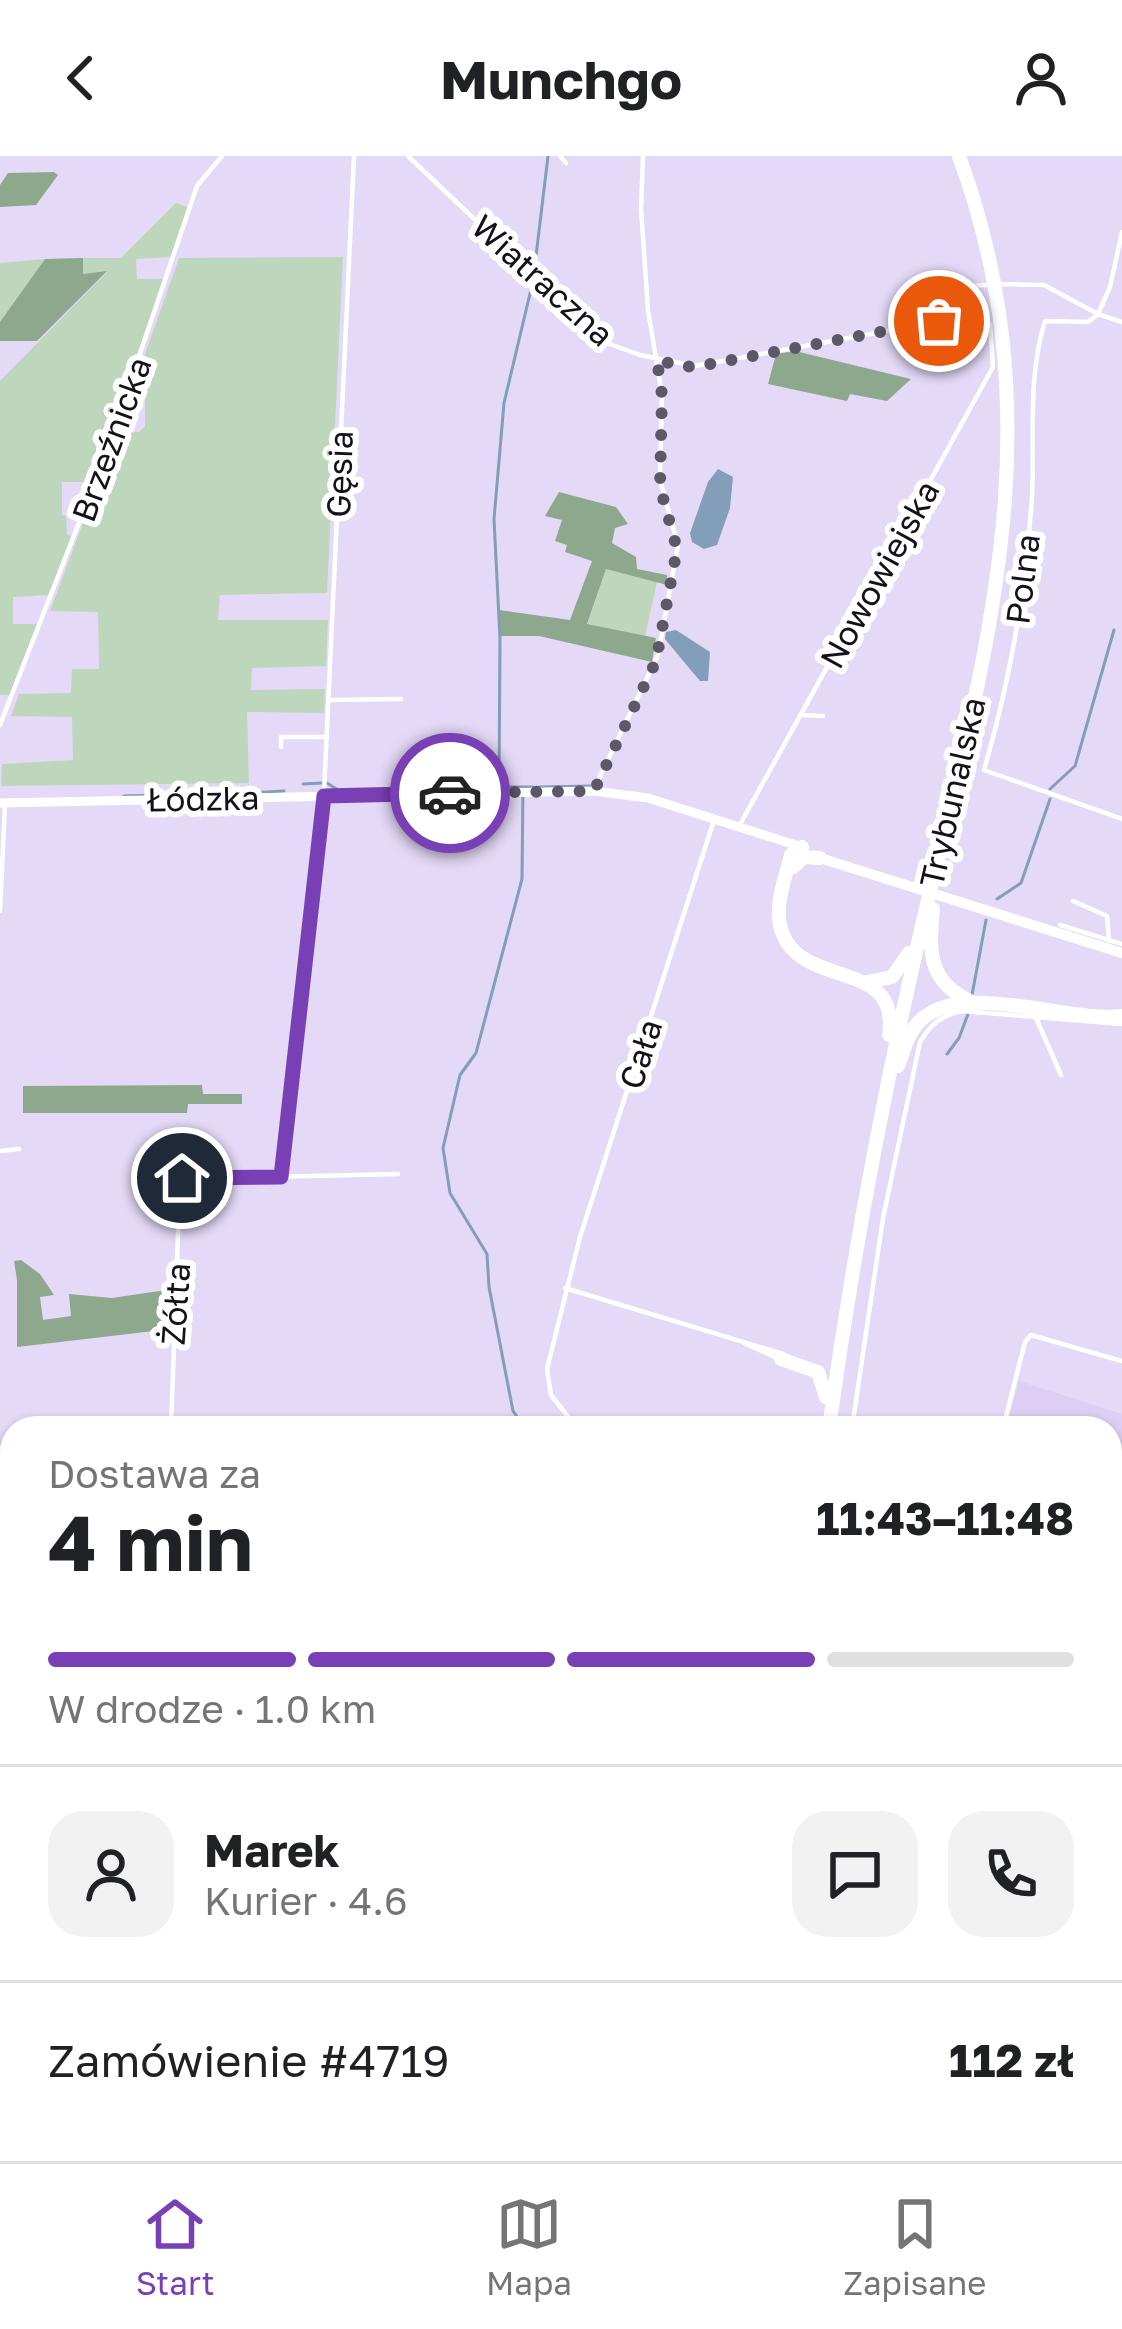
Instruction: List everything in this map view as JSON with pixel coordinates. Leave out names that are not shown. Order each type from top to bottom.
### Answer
[{"type":"highway","name":"Trybunalska","points":[[831,1416],[874,1147],[998,578],[1010,460],[1007,378],[998,300],[963,156]]},
{"type":"highway","name":"Trybunalska","points":[[831,1416],[896,1070],[941,898],[996,625],[1015,478],[1015,397],[1008,322],[991,235],[963,156]]},
{"type":"highway","points":[[828,1416],[833,1344],[888,1046],[942,835]]},
{"type":"highway","points":[[820,858],[794,851],[782,908],[790,946],[815,966],[879,991],[891,1018],[888,1046]]},
{"type":"highway","points":[[941,898],[929,944],[932,965],[948,988],[973,1003]]},
{"type":"highway","points":[[862,981],[892,977],[909,952]]},
{"type":"highway","points":[[896,1070],[911,1031],[926,1015],[946,1005],[973,1003],[1122,1020]]},
{"type":"highway","points":[[783,1357],[820,1362],[833,1344]]},
{"type":"highway","points":[[783,1357],[818,1372],[826,1396]]},
{"type":"main road","name":"Łódzka","points":[[3,803],[594,791],[648,799],[794,851],[912,886]]},
{"type":"main road","name":"Łódzka","points":[[820,858],[1122,949]]},
{"type":"street","name":"Brzeźnicka","points":[[0,725],[105,456],[197,186],[222,156]]},
{"type":"street","name":"Gęsia","points":[[281,1177],[324,794],[354,156]]},
{"type":"street","name":"Wiatraczna","points":[[408,156],[608,346],[657,360],[685,367],[705,365],[953,319],[981,318]]},
{"type":"street","points":[[560,156],[566,163]]},
{"type":"street","points":[[594,791],[656,661],[677,549],[660,487],[662,395],[649,328],[643,156]]},
{"type":"street","points":[[1097,314],[1110,287],[1122,232]]},
{"type":"street","points":[[902,330],[904,304],[919,291],[980,285],[1053,289],[1122,322]]},
{"type":"street","name":"Polna","points":[[1097,314],[1088,322],[1045,321],[1033,362],[1032,499],[1019,610],[1011,668],[984,770],[1122,819]]},
{"type":"street","name":"Nowowiejska","points":[[738,828],[993,367],[991,329],[981,318]]},
{"type":"street","points":[[329,700],[401,699]]},
{"type":"street","points":[[802,715],[824,716]]},
{"type":"street","points":[[281,747],[281,737],[327,736]]},
{"type":"street","points":[[0,911],[3,803]]},
{"type":"street","name":"Cała","points":[[568,1416],[551,1395],[546,1376],[565,1288],[714,820]]},
{"type":"street","points":[[1072,901],[1107,916],[1109,941]]},
{"type":"street","points":[[1060,925],[1122,949]]},
{"type":"street","points":[[854,1416],[884,1218],[920,1042],[937,1019],[961,1011],[1122,1020]]},
{"type":"street","points":[[1036,1018],[1061,1076]]},
{"type":"street","points":[[0,1151],[19,1149]]},
{"type":"street","points":[[281,1177],[398,1174]]},
{"type":"street","name":"Żółta","points":[[171,1416],[180,1179],[281,1177]]},
{"type":"street","points":[[565,1288],[783,1357]]},
{"type":"street","points":[[1006,1416],[1025,1342],[1031,1335],[1122,1361]]},
{"type":"shaded area","points":[[1019,1381],[1122,1414],[1122,1416],[1010,1416]]},
{"type":"green space","points":[[8,173],[58,175],[36,205],[0,207],[0,185]]},
{"type":"green space","points":[[176,203],[188,207],[172,257],[136,259],[137,279],[165,279],[93,482],[62,482],[62,515],[66,516],[67,535],[72,536],[50,595],[13,597],[13,624],[40,624],[10,695],[0,695],[0,381],[107,272],[82,274],[83,258],[121,258]]},
{"type":"green space","points":[[343,257],[327,593],[220,595],[218,620],[328,620],[326,666],[252,668],[251,690],[325,689],[324,713],[247,712],[249,783],[1,786],[2,764],[73,760],[72,717],[11,716],[19,694],[71,693],[72,669],[99,669],[98,612],[50,611],[117,432],[139,432],[145,426],[145,391],[132,391],[179,258]]},
{"type":"green space","points":[[83,258],[83,274],[107,271],[37,341],[0,341],[0,322],[45,259]]},
{"type":"green space","points":[[45,259],[3,322],[0,322],[0,263]]},
{"type":"green space","points":[[795,351],[911,379],[887,401],[850,394],[847,401],[768,384],[776,354]]},
{"type":"green space","points":[[559,492],[616,507],[628,524],[615,528],[612,543],[636,557],[637,569],[667,575],[667,585],[606,569],[587,624],[656,638],[652,662],[539,636],[499,636],[500,610],[570,620],[592,561],[565,552],[567,545],[555,541],[562,520],[545,516]]},
{"type":"green space","points":[[606,569],[657,582],[645,636],[587,625]]},
{"type":"green space","points":[[202,1085],[203,1094],[242,1094],[242,1104],[188,1104],[187,1113],[23,1113],[23,1086]]},
{"type":"green space","points":[[21,1260],[40,1274],[54,1295],[40,1297],[43,1320],[71,1316],[69,1294],[112,1298],[173,1289],[171,1329],[17,1347],[14,1261]]},
{"type":"water","points":[[718,469],[733,477],[730,508],[717,545],[704,549],[692,542],[690,533],[708,482]]},
{"type":"water","points":[[676,630],[710,652],[708,681],[700,681],[665,639],[666,632]]},
{"type":"waterway","points":[[533,787],[499,787],[500,639],[494,519],[504,403],[533,281],[548,156]]},
{"type":"waterway","points":[[1050,789],[1075,766],[1114,630]]},
{"type":"waterway","points":[[303,784],[322,783]]},
{"type":"waterway","points":[[327,783],[338,790]]},
{"type":"waterway","points":[[539,787],[590,786]]},
{"type":"waterway","points":[[341,791],[497,787]]},
{"type":"waterway","points":[[517,1416],[489,1287],[487,1254],[450,1193],[443,1148],[460,1075],[476,1053],[522,879],[523,787]]},
{"type":"waterway","points":[[248,793],[284,791]]},
{"type":"waterway","points":[[160,794],[242,793]]},
{"type":"waterway","points":[[124,796],[155,795]]},
{"type":"waterway","points":[[997,899],[1021,883],[1050,799]]},
{"type":"waterway","points":[[972,995],[986,920]]},
{"type":"waterway","points":[[947,1054],[968,1014]]},
{"type":"way so far","points":[[450,793],[594,791],[647,681],[658,655],[678,545],[660,487],[662,382],[657,360],[685,367],[705,365],[939,321]]},
{"type":"route","points":[[182,1178],[281,1177],[324,796],[450,793]]}]
